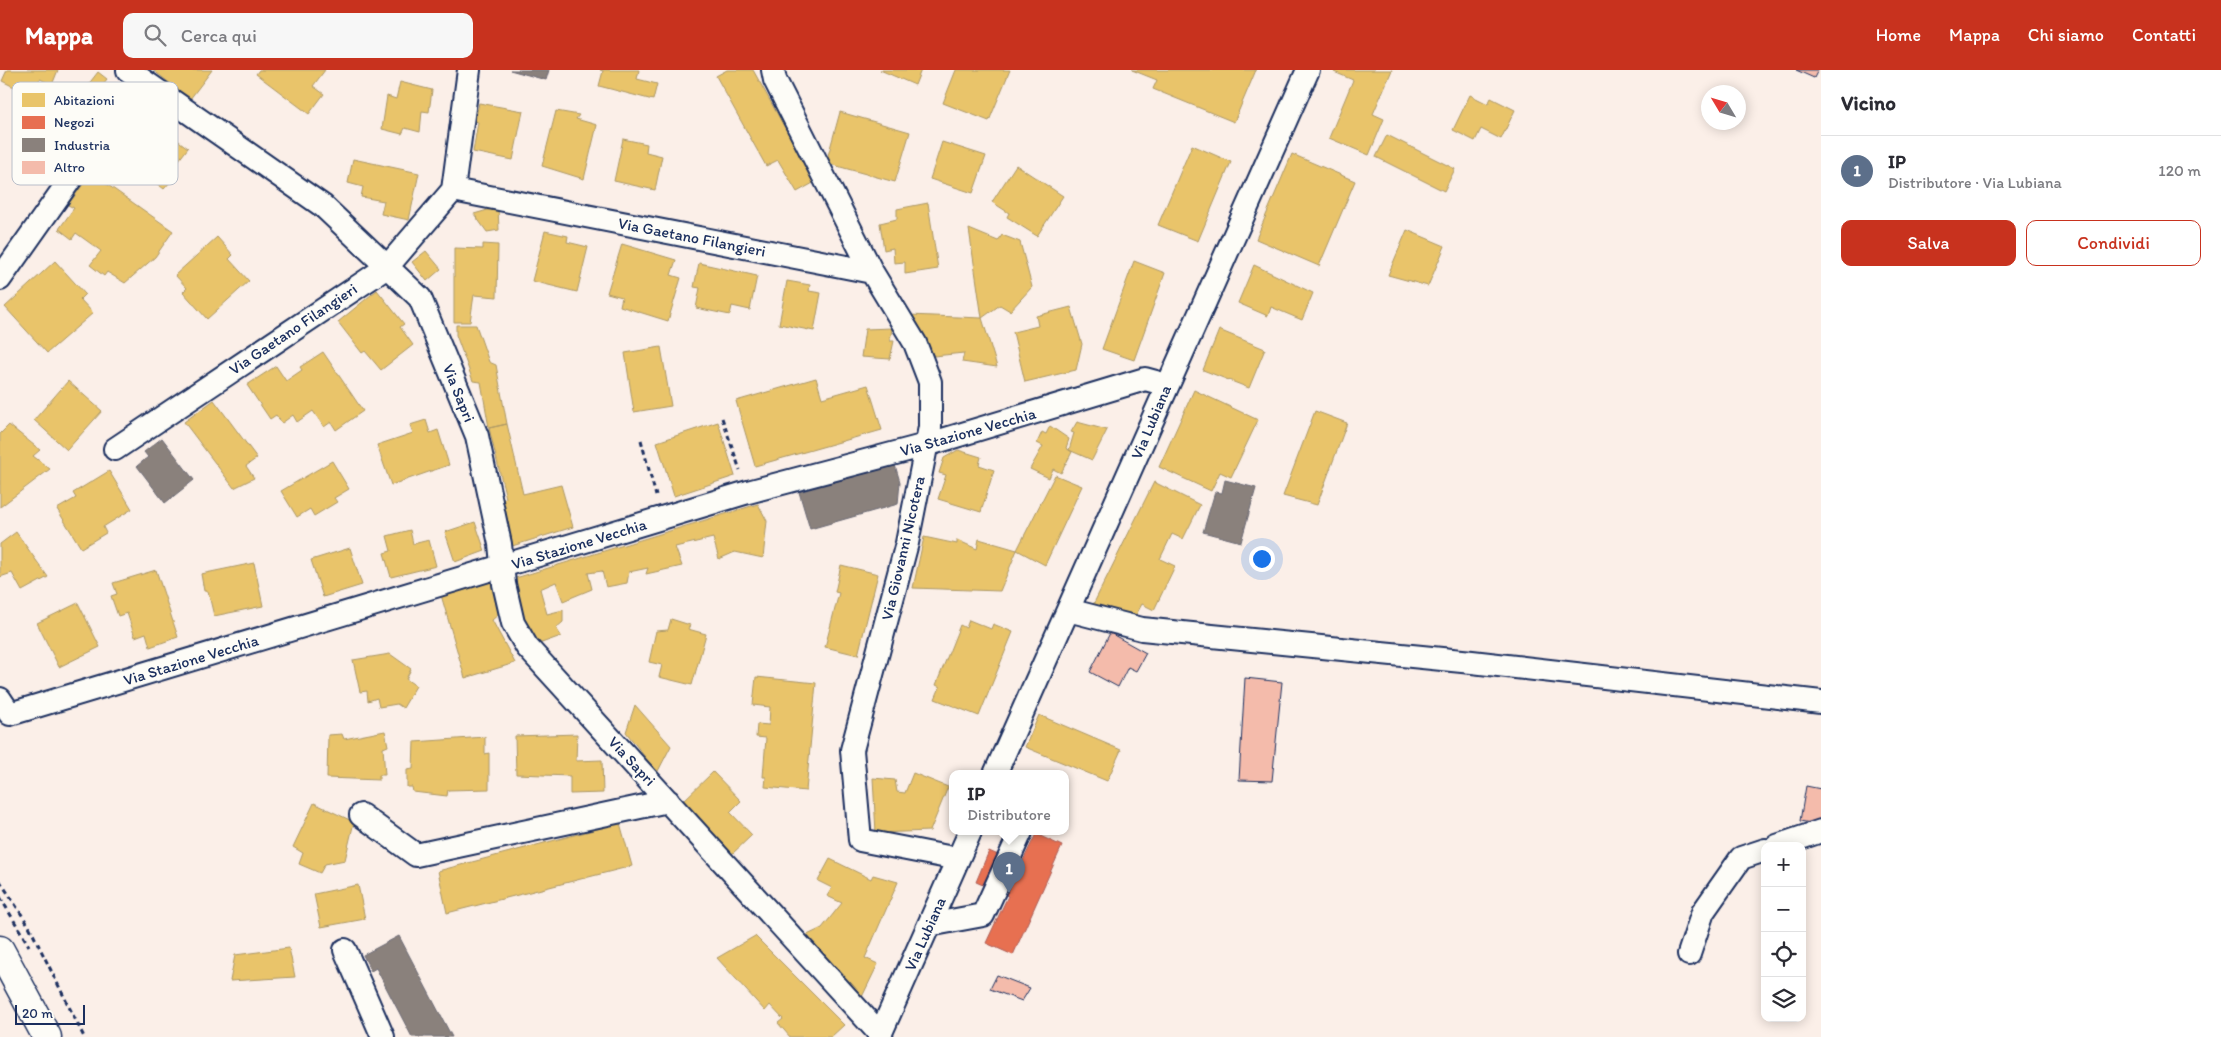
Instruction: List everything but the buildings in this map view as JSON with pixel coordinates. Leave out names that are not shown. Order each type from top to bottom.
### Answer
[{"type":"main road","points":[[0,950],[47,1037]]},
{"type":"street","points":[[453,190],[469,70]]},
{"type":"street","name":"Via Giovanni Nicotera","points":[[773,70],[775,80],[872,272],[915,343],[930,382],[930,427],[907,543],[852,750],[860,840],[958,859]]},
{"type":"street","name":"Via Lubiana","points":[[997,770],[1308,70]]},
{"type":"street","name":"Via Sapri","points":[[134,74],[145,82]]},
{"type":"street","name":"Via Sapri","points":[[178,105],[323,206],[420,298],[477,436],[500,544],[504,584],[513,623],[527,647],[880,1035]]},
{"type":"street","points":[[0,279],[61,185]]},
{"type":"street","name":"Via Gaetano Filangieri","points":[[115,449],[387,266],[453,190],[872,272]]},
{"type":"street","name":"Via Stazione Vecchia","points":[[0,699],[10,714],[748,492],[926,445],[1145,379],[1167,385]]},
{"type":"street","points":[[1068,610],[1142,629],[1472,662],[1821,702]]},
{"type":"street","name":"Via Sapri","points":[[361,815],[416,855],[668,801]]},
{"type":"street","points":[[1789,842],[1821,831]]},
{"type":"street","name":"Via Lubiana","points":[[880,1035],[969,835]]},
{"type":"street","points":[[929,925],[983,915],[1020,835]]},
{"type":"street","points":[[1689,954],[1703,912],[1741,858],[1761,851]]},
{"type":"street","points":[[345,950],[383,1037]]},
{"type":"path","points":[[722,418],[748,492]]},
{"type":"path","points":[[641,440],[662,519]]},
{"type":"path","points":[[0,881],[29,926],[84,1037]]},
{"type":"place","name":"IP","points":[[1009,893]]}]
